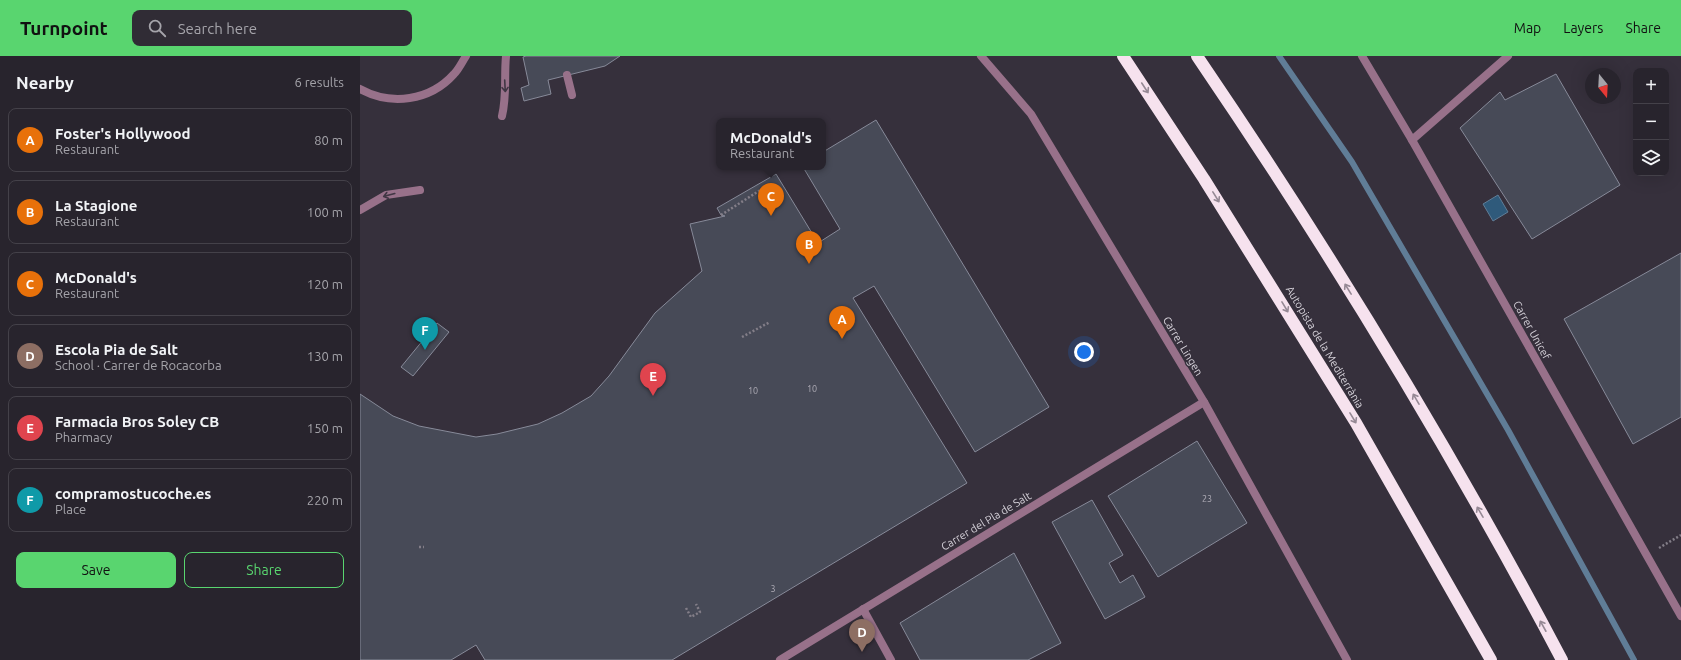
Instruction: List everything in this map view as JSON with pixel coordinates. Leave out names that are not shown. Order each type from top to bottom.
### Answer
[{"type":"highway","name":"Autopista de la Mediterrània","points":[[1123,56],[1204,179],[1310,349],[1392,485],[1491,660]]},
{"type":"highway","points":[[1197,56],[1266,157],[1413,395],[1562,660]]},
{"type":"street","points":[[360,89],[370,95],[385,98],[401,99],[423,95],[445,83],[455,73],[466,56]]},
{"type":"street","points":[[502,116],[506,102],[504,77],[506,56]]},
{"type":"street","name":"Carrer Lingen","points":[[981,56],[1031,114],[1204,402],[1347,660]]},
{"type":"street","name":"Carrer Unicef","points":[[1362,56],[1412,140],[1681,616]]},
{"type":"street","points":[[1412,140],[1508,56]]},
{"type":"street","points":[[567,75],[572,95]]},
{"type":"street","points":[[360,98],[370,95]]},
{"type":"street","points":[[360,210],[386,195],[420,190]]},
{"type":"street","name":"Carrer del Pla de Salt","points":[[780,660],[1204,402]]},
{"type":"street","points":[[863,609],[892,660]]},
{"type":"path","points":[[721,215],[762,189]]},
{"type":"path","points":[[742,337],[770,322]]},
{"type":"path","points":[[1646,555],[1681,535]]},
{"type":"path","points":[[419,547],[424,547]]},
{"type":"path","points":[[686,608],[691,616],[700,612],[696,604]]},
{"type":"water","points":[[1498,195],[1508,212],[1493,221],[1483,204]]},
{"type":"building","points":[[620,56],[605,66],[548,80],[551,94],[524,101],[521,88],[529,85],[523,57]]},
{"type":"building","points":[[1556,74],[1620,185],[1532,239],[1460,128],[1500,92],[1505,100]]},
{"type":"building","points":[[876,120],[1049,407],[975,452],[874,286],[853,298],[967,483],[672,660],[485,660],[476,645],[451,660],[360,660],[360,394],[393,416],[419,426],[476,437],[497,434],[538,424],[562,413],[591,396],[609,376],[655,313],[702,271],[690,224],[725,216],[721,215],[717,208],[776,174],[818,243],[840,229],[805,170],[826,170],[826,150]]},
{"type":"building","points":[[1681,253],[1681,417],[1633,444],[1564,319]]},
{"type":"building","points":[[437,323],[449,332],[413,376],[401,367]]},
{"type":"building","points":[[1197,441],[1247,523],[1158,577],[1108,496]]},
{"type":"building","points":[[1092,500],[1123,555],[1109,563],[1120,583],[1133,575],[1145,597],[1105,619],[1052,522]]},
{"type":"building","points":[[1014,553],[1061,643],[1028,660],[920,660],[900,623]]},
{"type":"waterway","points":[[1279,56],[1352,162],[1508,430],[1634,660]]},
{"type":"place","name":"McDonald's","points":[[771,216]]},
{"type":"place","name":"La Stagione","points":[[809,264]]},
{"type":"place","name":"Foster's Hollywood","points":[[842,339]]},
{"type":"place","name":"compramostucoche.es","points":[[425,350]]},
{"type":"place","name":"Farmacia Bros Soley CB","points":[[653,396]]},
{"type":"place","name":"Escola Pia de Salt","points":[[862,652]]}]
